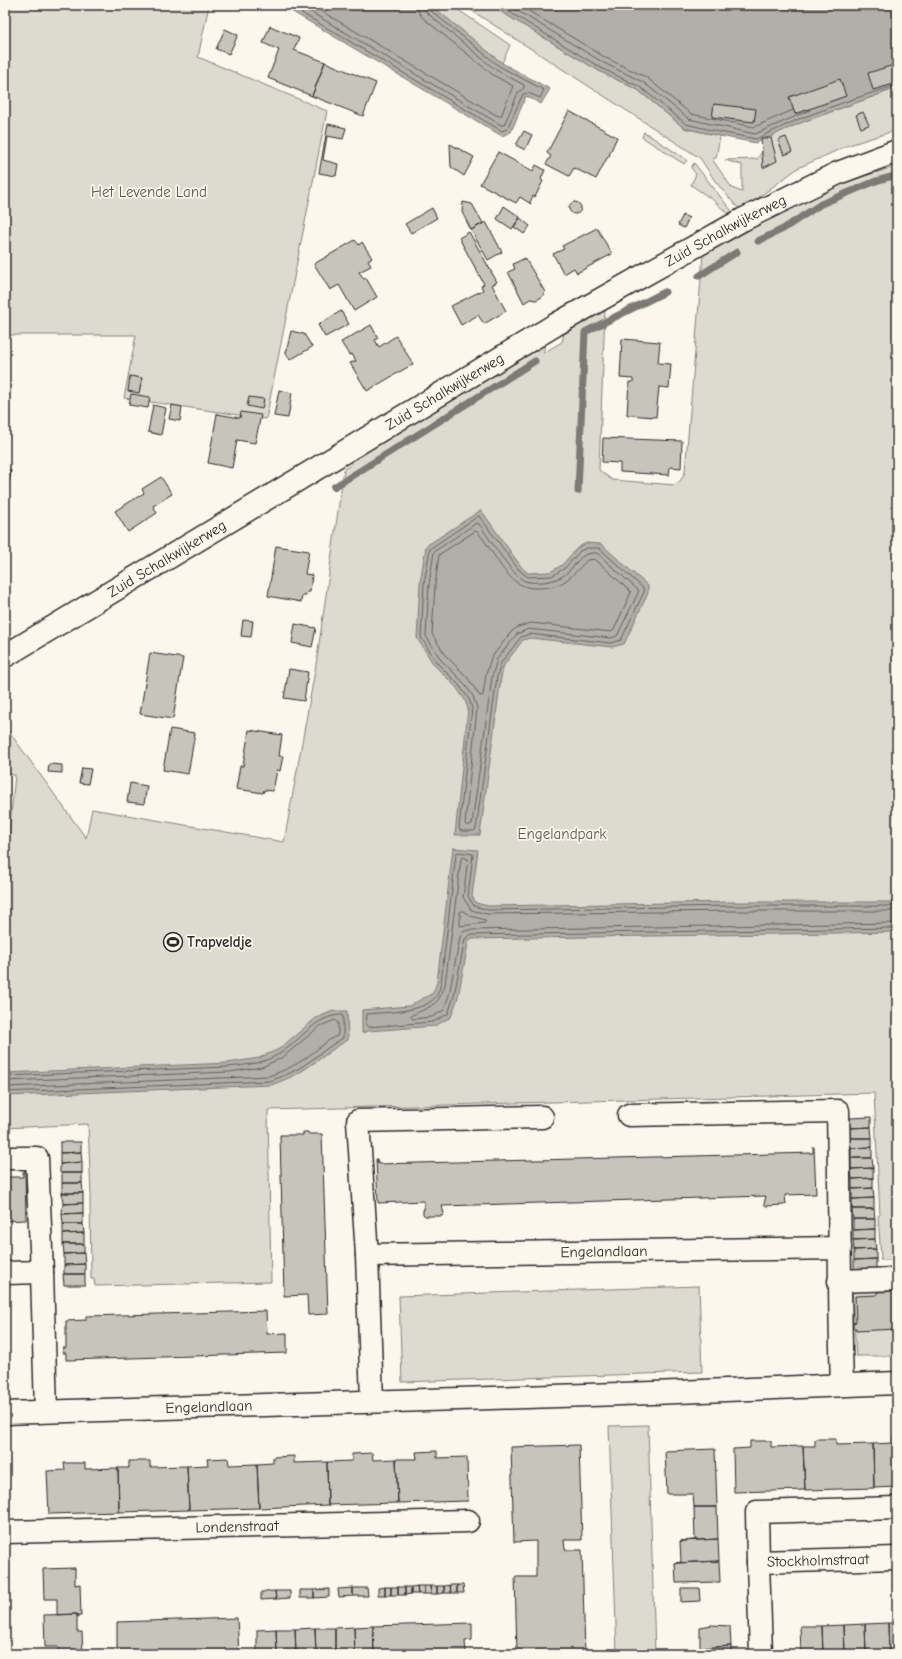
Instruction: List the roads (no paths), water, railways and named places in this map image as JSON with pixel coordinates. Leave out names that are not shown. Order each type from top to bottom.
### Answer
[{"type":"street","name":"Zuid Schalkwijkerweg","points":[[5,656],[555,325],[742,220],[838,172],[897,151]]},
{"type":"street","points":[[629,1115],[838,1111],[839,1281],[842,1385]]},
{"type":"street","points":[[372,1401],[367,1255],[358,1121],[542,1116]]},
{"type":"street","points":[[5,1158],[37,1158],[46,1411]]},
{"type":"street","name":"Engelandlaan","points":[[367,1255],[840,1248]]},
{"type":"street","points":[[5,1273],[42,1272]]},
{"type":"street","points":[[839,1281],[897,1279]]},
{"type":"street","name":"Engelandlaan","points":[[5,1413],[654,1393],[897,1382]]},
{"type":"street","points":[[758,1562],[757,1512],[897,1508]]},
{"type":"street","name":"Londenstraat","points":[[5,1532],[468,1521]]},
{"type":"street","name":"Stockholmstraat","points":[[761,1654],[758,1562],[897,1558]]},
{"type":"water","points":[[295,5],[431,5],[502,63],[550,89],[541,104],[526,96],[511,132],[502,136],[291,11]]},
{"type":"water","points":[[490,5],[897,5],[897,88],[800,123],[756,143],[720,136],[684,128],[638,90],[599,71]]},
{"type":"water","points":[[481,510],[522,568],[528,573],[550,572],[562,565],[577,548],[586,543],[601,544],[648,586],[648,593],[624,644],[612,647],[530,638],[523,640],[504,665],[501,678],[480,835],[455,835],[468,709],[465,700],[456,687],[434,665],[417,638],[420,583],[426,546]]},
{"type":"water","points":[[453,848],[478,850],[472,896],[476,903],[488,906],[735,902],[897,902],[897,932],[469,939],[458,997],[451,1017],[435,1026],[368,1031],[362,1033],[362,1010],[409,1006],[433,993],[437,982]]},
{"type":"water","points":[[333,1011],[347,1011],[348,1040],[302,1071],[271,1085],[5,1096],[5,1073],[228,1063],[259,1058],[279,1049],[316,1018]]},
{"type":"waterway","points":[[758,241],[783,229],[821,204],[876,181],[897,175]]},
{"type":"waterway","points":[[699,276],[737,252]]},
{"type":"waterway","points":[[578,491],[585,332],[665,292]]},
{"type":"waterway","points":[[334,487],[535,361]]},
{"type":"place","name":"Trapveldje","points":[[173,942]]},
{"type":"park label","name":"Het Levende Land","points":[[149,192]]},
{"type":"park label","name":"Engelandpark","points":[[562,834]]}]
